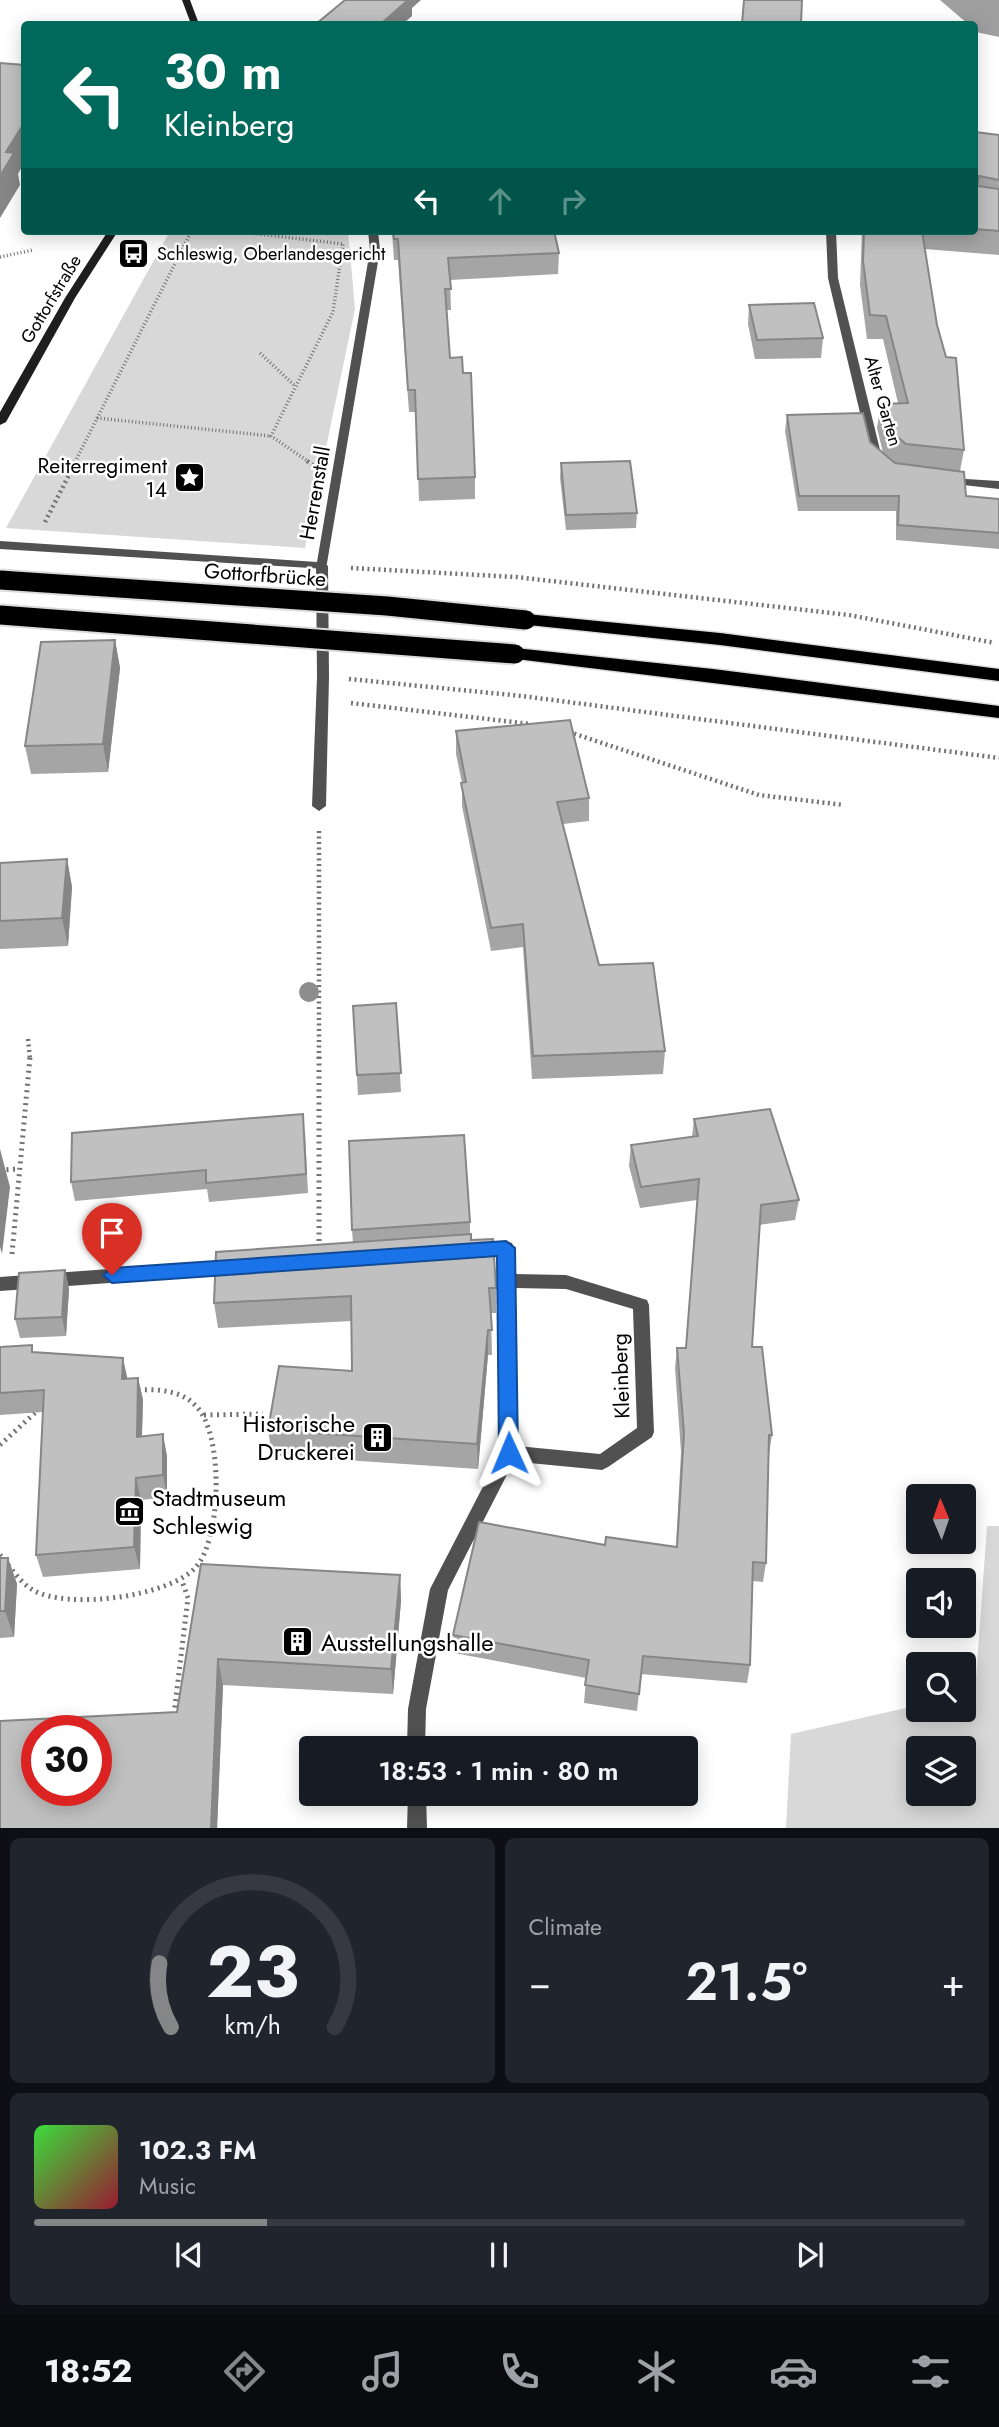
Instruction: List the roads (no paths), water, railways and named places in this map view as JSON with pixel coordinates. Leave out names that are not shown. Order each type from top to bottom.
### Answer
[{"type":"highway","name":"Gottorfbrücke","points":[[0,580],[373,605],[720,639],[999,675]]},
{"type":"highway","points":[[0,615],[515,654],[726,677],[999,712]]},
{"type":"street","points":[[186,0],[194,21]]},
{"type":"street","name":"Gottorfstraße","points":[[0,422],[70,298],[110,235]]},
{"type":"street","name":"Herrenstall","points":[[0,545],[322,566],[375,250],[373,235]]},
{"type":"street","name":"Alter Garten","points":[[831,235],[833,278],[876,455],[891,468]]},
{"type":"street","points":[[937,480],[999,485]]},
{"type":"street","points":[[319,806],[323,677],[322,566]]},
{"type":"street","points":[[416,1736],[417,1709],[439,1589],[509,1453],[506,1248],[453,1252]]},
{"type":"street","points":[[0,1284],[251,1265]]},
{"type":"street","name":"Kleinberg","points":[[507,1281],[566,1282],[641,1305],[646,1432],[602,1461],[509,1453]]},
{"type":"street","points":[[417,1806],[417,1828]]},
{"type":"place","name":"Schleswig, Oberlandesgericht","points":[[134,254]]},
{"type":"place","name":"Reiterregiment 14","points":[[190,478]]},
{"type":"place","name":"Historische Druckerei","points":[[378,1437]]},
{"type":"place","name":"Stadtmuseum Schleswig","points":[[129,1511]]},
{"type":"place","name":"Ausstellungshalle","points":[[298,1642]]}]
